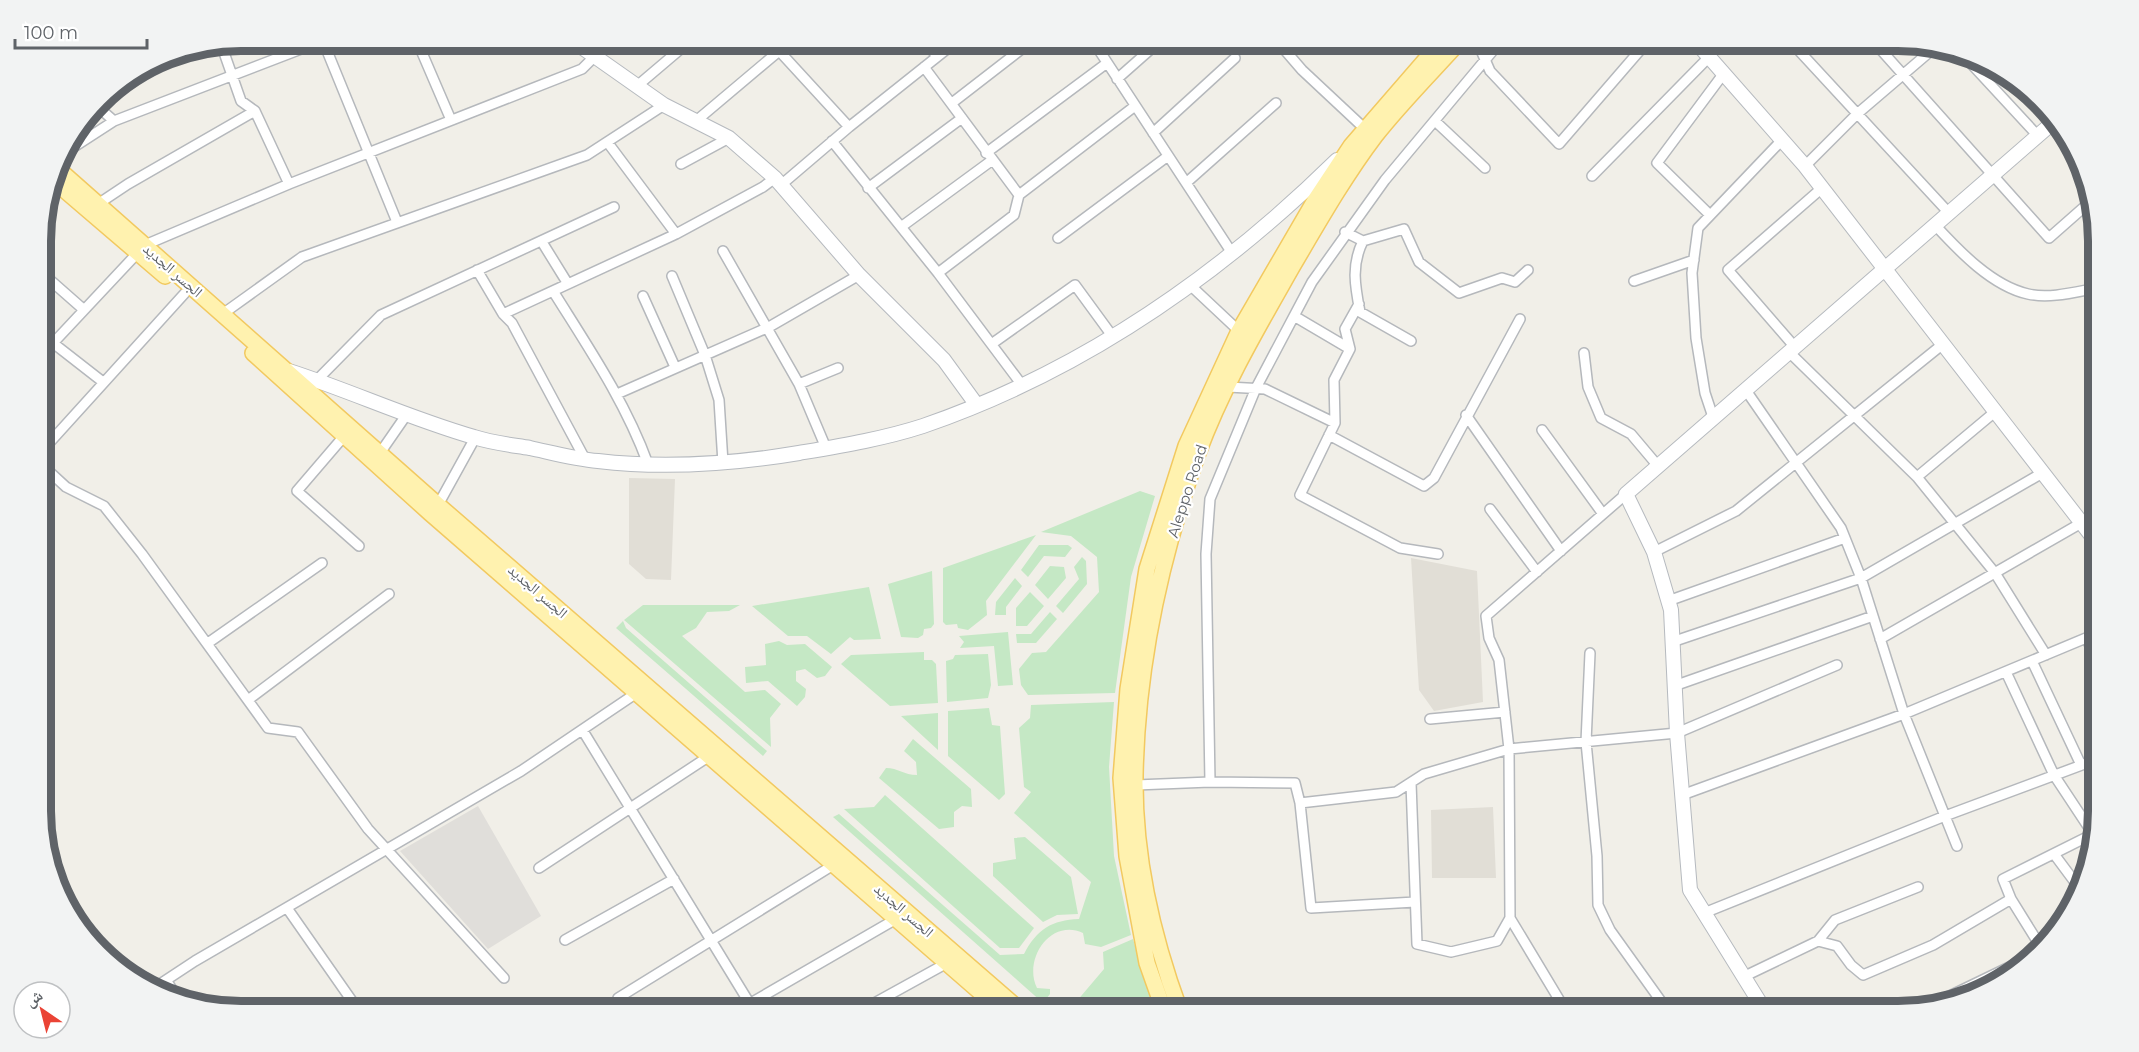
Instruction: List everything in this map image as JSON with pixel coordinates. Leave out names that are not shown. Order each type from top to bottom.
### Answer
[{"type":"main road","name":"Aleppo Road","points":[[1161,1001],[1148,963],[1127,856],[1121,778],[1128,689],[1147,569],[1186,446],[1239,331],[1314,202],[1351,146],[1364,128],[1432,51]]},
{"type":"main road","name":"Aleppo Road","points":[[1176,1001],[1161,959],[1141,854],[1136,785],[1142,690],[1161,572],[1199,451],[1251,337],[1326,210],[1375,136],[1450,51]]},
{"type":"main road","name":"الجسر الجديد","points":[[63,173],[98,204],[185,293],[991,1001]]},
{"type":"main road","name":"الجسر الجديد","points":[[59,185],[224,313],[438,505],[1009,1001]]},
{"type":"street","points":[[76,145],[114,121],[294,51]]},
{"type":"street","points":[[327,51],[397,222]]},
{"type":"street","points":[[422,51],[451,120]]},
{"type":"street","points":[[589,51],[664,105],[729,138],[778,181],[859,275],[944,360],[976,404]]},
{"type":"street","points":[[637,86],[677,51]]},
{"type":"street","points":[[696,121],[778,51]]},
{"type":"street","points":[[780,51],[849,127]]},
{"type":"street","points":[[933,51],[937,56]]},
{"type":"street","points":[[503,314],[676,234],[778,181],[832,141],[943,51]]},
{"type":"street","points":[[952,103],[1018,51]]},
{"type":"street","points":[[1100,51],[1232,253]]},
{"type":"street","points":[[1117,79],[1148,51]]},
{"type":"street","points":[[1286,51],[1302,70],[1364,128]]},
{"type":"street","points":[[1482,51],[1490,71],[1559,144],[1639,51]]},
{"type":"street","points":[[1210,782],[1206,554],[1210,500],[1256,388],[1312,282],[1345,232],[1491,51]]},
{"type":"street","points":[[1705,51],[1805,166],[2088,529]]},
{"type":"street","points":[[1800,51],[1949,213]]},
{"type":"street","points":[[1883,51],[1995,174],[2049,238],[2084,207]]},
{"type":"street","points":[[224,52],[241,101],[255,111],[289,184]]},
{"type":"street","points":[[1805,166],[1857,114],[1927,54]]},
{"type":"street","points":[[103,382],[53,343],[82,309],[141,248],[289,184],[582,69],[595,56]]},
{"type":"street","points":[[1592,176],[1710,57]]},
{"type":"street","points":[[1153,133],[1235,58]]},
{"type":"street","points":[[901,227],[1107,63]]},
{"type":"street","points":[[1974,66],[2038,136]]},
{"type":"street","points":[[924,67],[1019,195]]},
{"type":"street","points":[[1710,215],[1657,163],[1724,73]]},
{"type":"street","points":[[1186,183],[1276,103]]},
{"type":"street","points":[[224,313],[302,257],[587,155],[664,105]]},
{"type":"street","points":[[938,273],[1014,215],[1019,195],[1135,106]]},
{"type":"street","points":[[103,111],[114,121]]},
{"type":"street","points":[[98,204],[128,184],[255,111]]},
{"type":"street","points":[[868,188],[962,118]]},
{"type":"street","points":[[1435,121],[1485,168]]},
{"type":"street","points":[[1411,783],[1417,944],[1450,952],[1497,941],[1510,918],[1509,749],[1498,660],[1489,638],[1486,616],[2049,126]]},
{"type":"street","points":[[681,164],[729,138]]},
{"type":"street","points":[[1713,417],[1705,393],[1696,338],[1694,260],[1698,228],[1782,140]]},
{"type":"street","points":[[832,141],[993,343],[1022,385]]},
{"type":"street","points":[[608,143],[676,234]]},
{"type":"street","points":[[289,371],[476,438],[585,459],[686,465],[723,463],[826,448],[922,426],[1022,385],[1113,337],[1190,285],[1232,253],[1301,195],[1351,146]]},
{"type":"street","points":[[1058,238],[1168,156]]},
{"type":"street","points":[[1822,188],[1728,270],[1791,349],[1854,416],[1917,477],[1995,573],[2046,655]]},
{"type":"street","points":[[317,380],[381,315],[614,207]]},
{"type":"street","points":[[1935,225],[1952,244],[1995,279],[2028,294],[2060,295],[2088,290]]},
{"type":"street","points":[[1345,232],[1363,241],[1404,229],[1419,262],[1459,293],[1502,278],[1515,282],[1528,270]]},
{"type":"street","points":[[1363,241],[1355,258],[1355,285],[1360,312],[1411,341]]},
{"type":"street","points":[[542,242],[568,284]]},
{"type":"street","points":[[723,251],[769,327],[799,384],[826,448]]},
{"type":"street","points":[[1634,281],[1694,260]]},
{"type":"street","points":[[477,270],[503,314],[512,323],[585,459]]},
{"type":"street","points":[[617,394],[769,327],[859,275]]},
{"type":"street","points":[[672,276],[705,355],[719,400],[723,463]]},
{"type":"street","points":[[51,281],[82,309]]},
{"type":"street","points":[[993,343],[1075,285],[1113,337]]},
{"type":"street","points":[[1190,285],[1239,331]]},
{"type":"street","points":[[553,291],[617,394],[635,428],[648,464]]},
{"type":"street","points":[[51,441],[185,293]]},
{"type":"street","points":[[643,296],[675,367]]},
{"type":"street","points":[[1359,304],[1345,329],[1350,349],[1334,380],[1335,423],[1300,495],[1400,548],[1438,554]]},
{"type":"street","points":[[1294,316],[1350,349]]},
{"type":"street","points":[[1329,435],[1424,486],[1434,478],[1466,415],[1520,319]]},
{"type":"street","points":[[1654,552],[1736,511],[1943,344]]},
{"type":"street","points":[[1584,354],[1588,387],[1601,418],[1631,434],[1658,466]]},
{"type":"street","points":[[799,384],[838,368]]},
{"type":"street","points":[[1228,387],[1265,389],[1335,423]]},
{"type":"street","points":[[1745,389],[1797,462],[1845,538],[1861,578],[1904,714],[1957,846]]},
{"type":"street","points":[[1917,477],[1996,411]]},
{"type":"street","points":[[380,453],[407,414]]},
{"type":"street","points":[[1466,415],[1561,551]]},
{"type":"street","points":[[1542,430],[1603,514]]},
{"type":"street","points":[[345,435],[297,491],[359,546]]},
{"type":"street","points":[[438,505],[476,438]]},
{"type":"street","points":[[1672,642],[1861,578],[1956,526],[2044,472]]},
{"type":"street","points":[[51,473],[66,487],[104,506],[142,554],[268,729],[298,732],[368,829],[504,978]]},
{"type":"street","points":[[1626,494],[1654,552],[1668,601],[1690,890],[1759,1001]]},
{"type":"street","points":[[1490,509],[1537,572]]},
{"type":"street","points":[[1880,639],[2083,522]]},
{"type":"street","points":[[1668,601],[1845,538]]},
{"type":"street","points":[[208,644],[322,563]]},
{"type":"street","points":[[248,700],[389,594]]},
{"type":"street","points":[[1674,686],[1873,616]]},
{"type":"street","points":[[1682,795],[1904,714],[2086,638],[2088,642]]},
{"type":"street","points":[[1590,653],[1587,742],[1597,856],[1598,905],[1611,930],[1661,1001]]},
{"type":"street","points":[[2032,661],[2082,765]]},
{"type":"street","points":[[1300,803],[1396,792],[1424,774],[1509,749],[1677,734],[1837,665]]},
{"type":"street","points":[[2006,672],[2054,775],[2087,825]]},
{"type":"street","points":[[162,983],[521,771],[638,692]]},
{"type":"street","points":[[1430,719],[1505,712]]},
{"type":"street","points":[[583,730],[748,1001]]},
{"type":"street","points":[[538,868],[711,755]]},
{"type":"street","points":[[1704,913],[1945,816],[2088,763]]},
{"type":"street","points":[[1136,785],[1210,782],[1295,783],[1300,803],[1311,908],[1415,902]]},
{"type":"street","points":[[2037,940],[2011,899],[2003,879],[2086,838]]},
{"type":"street","points":[[2054,854],[2074,881]]},
{"type":"street","points":[[618,998],[835,864]]},
{"type":"street","points":[[565,940],[674,879]]},
{"type":"street","points":[[1743,977],[1818,941],[1835,920],[1918,887]]},
{"type":"street","points":[[1818,941],[1836,946],[1851,965],[1863,975],[1933,945],[2011,899]]},
{"type":"street","points":[[287,908],[352,1001]]},
{"type":"street","points":[[1510,918],[1560,1001]]},
{"type":"street","points":[[755,1001],[897,919]]},
{"type":"street","points":[[878,1001],[947,963]]},
{"type":"street","points":[[1968,987],[1994,975]]},
{"type":"street","points":[[166,980],[170,987]]},
{"type":"shaded area","points":[[629,478],[675,479],[671,580],[646,579],[629,564]]},
{"type":"shaded area","points":[[1411,558],[1477,571],[1483,702],[1434,711],[1419,690]]},
{"type":"shaded area","points":[[478,806],[541,916],[488,949],[400,851]]},
{"type":"shaded area","points":[[1493,807],[1496,878],[1432,878],[1431,810]]},
{"type":"green space","points":[[1140,491],[1155,496],[1131,577],[1115,693],[1028,695],[1021,685],[1019,669],[1032,653],[1046,652],[1099,592],[1097,557],[1071,536],[1041,532]]},
{"type":"green space","points":[[1036,535],[986,601],[987,615],[968,630],[958,628],[957,624],[946,625],[943,622],[943,568]]},
{"type":"green space","points":[[1039,545],[1068,545],[1072,548],[1065,557],[1044,556],[1028,577],[1021,570]]},
{"type":"green space","points":[[1082,557],[1086,561],[1087,584],[1063,613],[1056,606],[1079,579],[1074,567]]},
{"type":"green space","points":[[1050,566],[1064,567],[1066,578],[1048,599],[1035,585]]},
{"type":"green space","points":[[932,571],[934,624],[931,628],[924,629],[923,635],[918,638],[901,637],[888,584]]},
{"type":"green space","points":[[1015,578],[1022,586],[1006,607],[1006,615],[995,615],[996,602]]},
{"type":"green space","points":[[869,587],[881,639],[854,640],[850,637],[831,654],[807,636],[788,636],[752,606]]},
{"type":"green space","points":[[1030,592],[1044,606],[1027,626],[1016,626],[1016,608]]},
{"type":"green space","points":[[643,605],[740,605],[729,611],[707,612],[696,628],[682,636],[745,692],[765,690],[781,704],[770,718],[771,747],[624,620]]},
{"type":"green space","points":[[1050,612],[1057,619],[1036,643],[1017,643],[1016,634],[1031,634]]},
{"type":"green space","points":[[623,621],[626,628],[767,751],[763,756],[616,628]]},
{"type":"green space","points":[[1008,632],[1013,685],[998,686],[994,646],[960,648],[964,642],[959,636]]},
{"type":"green space","points":[[779,641],[787,645],[805,644],[832,667],[825,676],[817,678],[805,669],[796,671],[796,681],[806,689],[805,697],[797,706],[768,681],[746,683],[745,667],[766,665],[765,644]]},
{"type":"green space","points":[[924,652],[924,660],[932,660],[936,664],[938,703],[890,706],[841,664],[851,655]]},
{"type":"green space","points":[[988,654],[991,685],[988,698],[947,702],[946,661],[953,659],[955,655]]},
{"type":"green space","points":[[1114,702],[1109,767],[1114,856],[1131,935],[1101,947],[1085,944],[1083,933],[1071,930],[1060,931],[1050,936],[1042,944],[1034,965],[1037,988],[1050,989],[1050,994],[1045,1001],[1041,1001],[833,817],[839,814],[1000,955],[1024,954],[1034,938],[1046,928],[1061,921],[1079,919],[1091,882],[1014,813],[1031,792],[1024,787],[1019,728],[1030,718],[1031,705]]},
{"type":"green space","points":[[989,708],[992,725],[1000,726],[1005,794],[999,800],[948,756],[948,711]]},
{"type":"green space","points":[[938,713],[938,750],[901,716]]},
{"type":"green space","points":[[913,739],[971,789],[972,807],[962,806],[954,812],[954,827],[939,829],[879,778],[886,768],[917,775],[916,762],[904,751]]},
{"type":"green space","points":[[885,795],[1034,928],[1019,948],[1000,948],[844,809],[874,807]]},
{"type":"green space","points":[[1025,837],[1071,877],[1078,914],[1057,915],[1043,922],[993,876],[993,863],[1016,859],[1014,838]]},
{"type":"green space","points":[[1133,939],[1151,1001],[1077,1001],[1104,969],[1103,952]]}]
